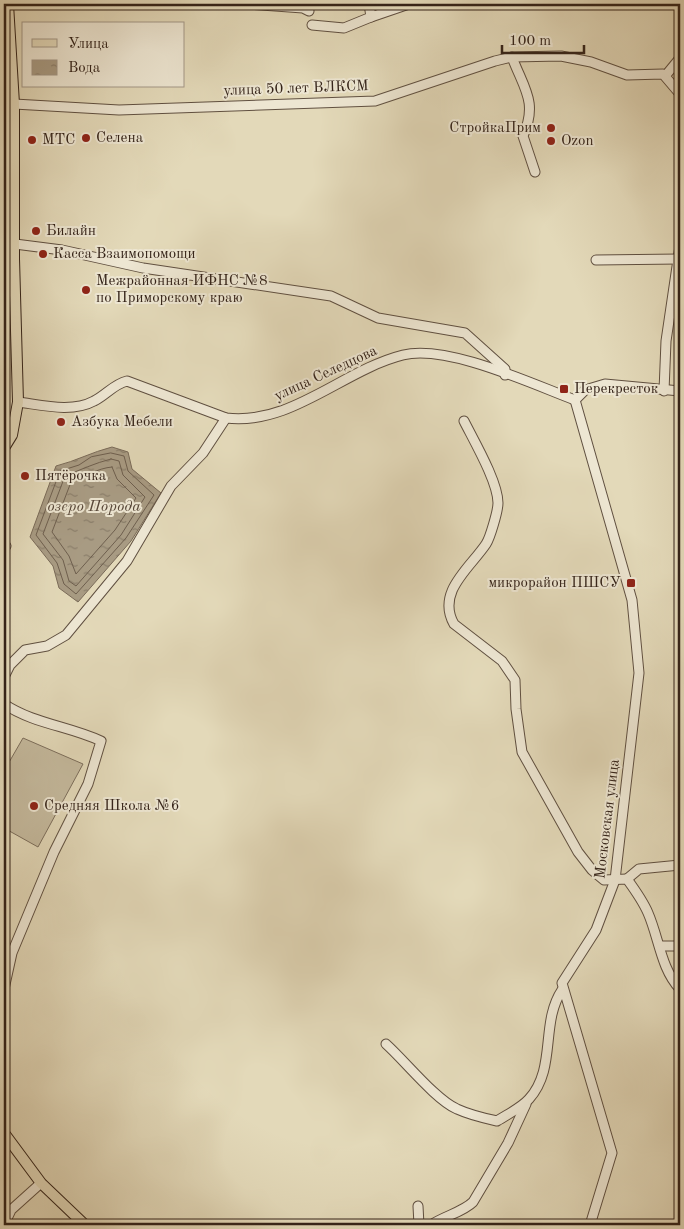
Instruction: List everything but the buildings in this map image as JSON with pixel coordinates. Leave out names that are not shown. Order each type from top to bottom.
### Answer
[{"type":"main road","points":[[4,448],[12,435],[18,402],[15,244],[9,104],[8,4]]},
{"type":"main road","points":[[4,1133],[41,1183],[86,1225]]},
{"type":"street","points":[[249,4],[303,8],[309,11]]},
{"type":"street","points":[[369,4],[371,17]]},
{"type":"street","points":[[312,24],[339,28],[409,4]]},
{"type":"street","name":"улица 50 лет ВЛКСМ","points":[[9,104],[110,110],[375,101],[471,68],[512,57],[561,56],[591,62],[627,75],[666,75]]},
{"type":"street","points":[[512,57],[531,106],[529,122],[523,136],[535,172]]},
{"type":"street","points":[[680,58],[666,75],[680,94]]},
{"type":"street","points":[[15,244],[62,250],[144,268],[331,296],[378,318],[465,333],[506,369],[506,375]]},
{"type":"street","points":[[664,391],[666,341],[680,246]]},
{"type":"street","points":[[596,260],[679,259]]},
{"type":"street","name":"улица Селедцова","points":[[18,402],[78,407],[93,402],[116,385],[127,381],[226,418],[242,420],[271,414],[296,405],[368,368],[404,355],[450,355],[575,400]]},
{"type":"street","points":[[575,400],[585,390],[605,384],[680,391]]},
{"type":"street","name":"Московская улица","points":[[431,1225],[446,1215],[468,1207],[473,1202],[508,1144],[544,1069],[550,1020],[554,1005],[562,990],[562,983],[596,930],[616,880],[639,673],[632,600],[575,400]]},
{"type":"street","points":[[4,677],[10,665],[24,650],[47,646],[66,635],[127,561],[172,486],[204,453],[226,418]]},
{"type":"street","points":[[464,422],[489,472],[498,503],[488,543],[469,565],[451,593],[448,603],[449,615],[454,624],[502,661],[515,680],[516,709],[522,752],[578,852],[592,870],[604,880],[627,880],[639,869],[680,865]]},
{"type":"street","points":[[4,704],[34,721],[62,726],[101,741],[88,784],[54,852],[12,953],[4,989]]},
{"type":"street","points":[[627,880],[648,913],[670,977],[680,989]]},
{"type":"street","points":[[660,946],[680,946]]},
{"type":"street","points":[[562,990],[612,1153],[590,1225]]},
{"type":"street","points":[[386,1044],[440,1098],[455,1109],[497,1121],[529,1099]]},
{"type":"street","points":[[4,1225],[11,1210],[41,1183]]},
{"type":"street","points":[[418,1206],[419,1225]]},
{"type":"shaded area","name":"Средняя Школа №6","points":[[23,738],[83,764],[38,847],[4,828],[4,771]]},
{"type":"water","name":"озеро Порода","points":[[112,447],[128,452],[132,469],[161,493],[131,541],[78,602],[59,588],[53,566],[30,537],[56,466]]},
{"type":"place","name":"СтройкаПрим","points":[[551,128]]},
{"type":"place","name":"Селена","points":[[86,138]]},
{"type":"place","name":"МТС","points":[[32,140]]},
{"type":"place","name":"Ozon","points":[[551,141]]},
{"type":"place","name":"Билайн","points":[[36,231]]},
{"type":"place","name":"Касса Взаимопомощи","points":[[43,254]]},
{"type":"place","name":"Межрайонная ИФНС №8 по Приморскому краю","points":[[86,290]]},
{"type":"place","name":"Перекресток","points":[[564,389]]},
{"type":"place","name":"Азбука Мебели","points":[[61,422]]},
{"type":"place","name":"Пятёрочка","points":[[25,476]]},
{"type":"place","name":"микрорайон ПШСУ","points":[[631,583]]},
{"type":"place","name":"Средняя Школа №6","points":[[34,806]]}]
